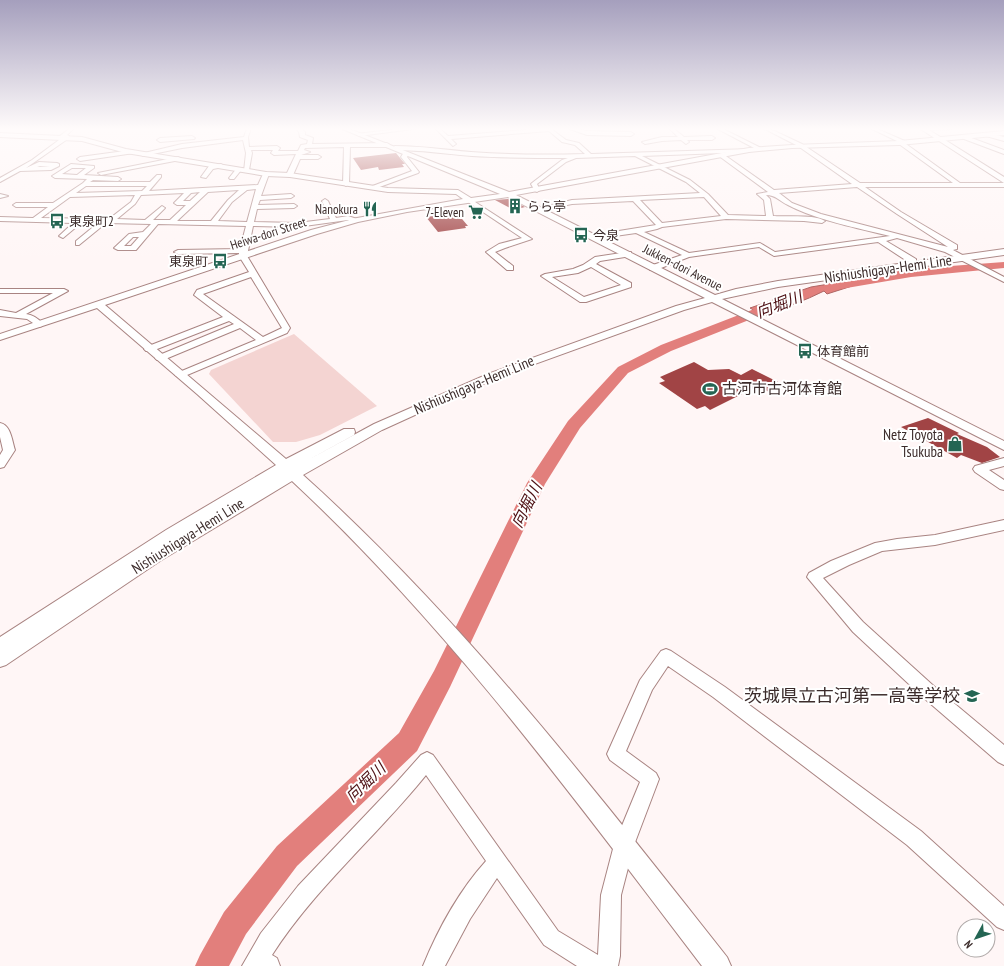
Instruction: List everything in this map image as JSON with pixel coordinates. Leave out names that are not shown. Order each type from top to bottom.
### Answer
[{"type":"main road","points":[[992,173],[1004,181]]},
{"type":"street","points":[[0,180],[13,173]]},
{"type":"street","points":[[60,173],[55,176],[118,179]]},
{"type":"street","points":[[79,176],[83,173]]},
{"type":"street","points":[[35,219],[85,184],[96,174],[101,173]]},
{"type":"street","points":[[204,177],[207,173]]},
{"type":"street","points":[[232,178],[238,173]]},
{"type":"street","points":[[260,173],[290,175],[388,190],[458,192],[528,239],[502,246],[490,252],[510,268]]},
{"type":"street","points":[[346,173],[346,184]]},
{"type":"street","points":[[372,188],[413,173]]},
{"type":"street","name":"Jukken-dori Avenue","points":[[456,173],[510,195],[1004,446]]},
{"type":"street","points":[[537,190],[534,184],[548,173]]},
{"type":"street","name":"Heiwa-dori Street","points":[[0,337],[243,253],[357,220],[407,210],[510,195],[627,173]]},
{"type":"street","points":[[672,173],[688,181],[706,195],[726,216]]},
{"type":"street","points":[[749,173],[790,204],[819,215],[958,256],[1004,280]]},
{"type":"street","points":[[840,173],[899,213],[954,247],[958,256]]},
{"type":"street","points":[[943,173],[958,184]]},
{"type":"street","points":[[180,375],[284,331],[286,328],[243,253],[260,187],[266,174]]},
{"type":"street","points":[[79,242],[133,202],[159,176]]},
{"type":"street","points":[[85,184],[151,184]]},
{"type":"street","points":[[770,218],[767,199],[760,194],[858,185],[1004,185]]},
{"type":"street","points":[[69,195],[260,187]]},
{"type":"street","points":[[214,222],[230,201],[245,188]]},
{"type":"street","points":[[173,221],[206,190]]},
{"type":"street","points":[[189,191],[177,203],[192,203]]},
{"type":"street","points":[[538,209],[572,202],[635,200],[706,195]]},
{"type":"street","points":[[258,198],[291,196]]},
{"type":"street","points":[[635,200],[660,225]]},
{"type":"street","points":[[325,202],[334,221]]},
{"type":"street","points":[[16,205],[54,206]]},
{"type":"street","points":[[255,207],[294,206]]},
{"type":"street","points":[[148,221],[162,208]]},
{"type":"street","points":[[63,236],[83,220],[95,213]]},
{"type":"street","points":[[594,237],[655,228],[660,225],[726,216],[810,219],[858,230],[875,231]]},
{"type":"street","points":[[0,219],[173,221],[303,225],[348,218],[357,220]]},
{"type":"street","points":[[146,234],[157,221]]},
{"type":"street","points":[[637,231],[688,255]]},
{"type":"street","points":[[653,268],[688,255],[760,245],[774,254],[900,238]]},
{"type":"street","points":[[879,240],[913,261]]},
{"type":"street","name":"Nishiushigaya-Hemi Line","points":[[709,296],[1004,248]]},
{"type":"street","points":[[178,252],[243,253]]},
{"type":"street","name":"Nishiushigaya-Hemi Line","points":[[0,647],[151,546],[289,469],[492,376],[709,296],[752,283],[794,276],[913,261],[1004,252]]},
{"type":"street","points":[[591,264],[628,285],[583,300],[545,276],[575,271],[598,259],[628,254]]},
{"type":"street","points":[[254,273],[200,292],[198,295],[262,340]]},
{"type":"street","points":[[0,285],[2,284],[0,288]]},
{"type":"street","points":[[0,291],[64,291],[18,315]]},
{"type":"street","points":[[98,304],[289,469],[367,545],[469,657],[624,845],[718,966]]},
{"type":"street","points":[[0,313],[29,317],[39,324]]},
{"type":"street","points":[[149,349],[230,317]]},
{"type":"street","points":[[160,358],[240,325]]},
{"type":"street","points":[[0,426],[4,430],[9,450],[0,464]]},
{"type":"street","points":[[1004,462],[979,469],[1004,486]]},
{"type":"street","name":"Nishiushigaya-Hemi Line","points":[[0,659],[154,556],[289,469]]},
{"type":"street","points":[[1004,525],[935,540],[893,544],[875,548],[828,568],[814,576],[858,627],[899,665],[1004,756]]},
{"type":"street","points":[[607,966],[609,956],[611,895],[624,845],[650,780],[616,754],[646,685],[666,656],[719,692],[914,838],[1004,920]]},
{"type":"street","points":[[260,963],[290,912],[325,871],[409,784],[427,761],[551,938],[597,966]]},
{"type":"street","points":[[434,966],[455,924],[482,878],[498,862]]},
{"type":"shaded area","points":[[294,334],[377,406],[320,435],[296,442],[273,442],[209,374],[211,370]]},
{"type":"water","points":[[847,281],[853,282],[852,286],[827,294],[824,291],[764,316],[750,308],[811,287]]},
{"type":"building","points":[[508,199],[525,207],[514,210],[495,200]]},
{"type":"building","points":[[457,213],[468,226],[465,226],[466,228],[438,232],[426,217]]},
{"type":"building","name":"古河市古河体育館","points":[[694,362],[708,370],[729,369],[741,375],[752,369],[784,385],[771,393],[758,386],[710,410],[705,406],[697,409],[659,383],[665,381],[660,377]]},
{"type":"building","name":"Netz Toyota Tsukuba","points":[[928,418],[959,433],[957,434],[987,447],[1000,457],[982,463],[961,455],[957,458],[901,427]]},
{"type":"waterway","name":"向堀川","points":[[829,287],[911,273],[1004,265]]},
{"type":"waterway","name":"向堀川","points":[[211,966],[235,923],[287,856],[408,742],[442,679],[536,483],[574,425],[623,370],[666,348],[780,303]]},
{"type":"place","name":"らら亭","points":[[515,206]]},
{"type":"place","name":"Nanokura","points":[[370,209]]},
{"type":"place","name":"7-Eleven","points":[[476,212]]},
{"type":"place","name":"東泉町2","points":[[57,221]]},
{"type":"place","name":"今泉","points":[[581,235]]},
{"type":"place","name":"東泉町","points":[[220,261]]},
{"type":"place","name":"体育館前","points":[[805,351]]},
{"type":"place","name":"古河市古河体育館","points":[[710,389]]},
{"type":"place","name":"Netz Toyota Tsukuba","points":[[955,444]]},
{"type":"place","name":"茨城県立古河第一高等学校","points":[[972,696]]}]
